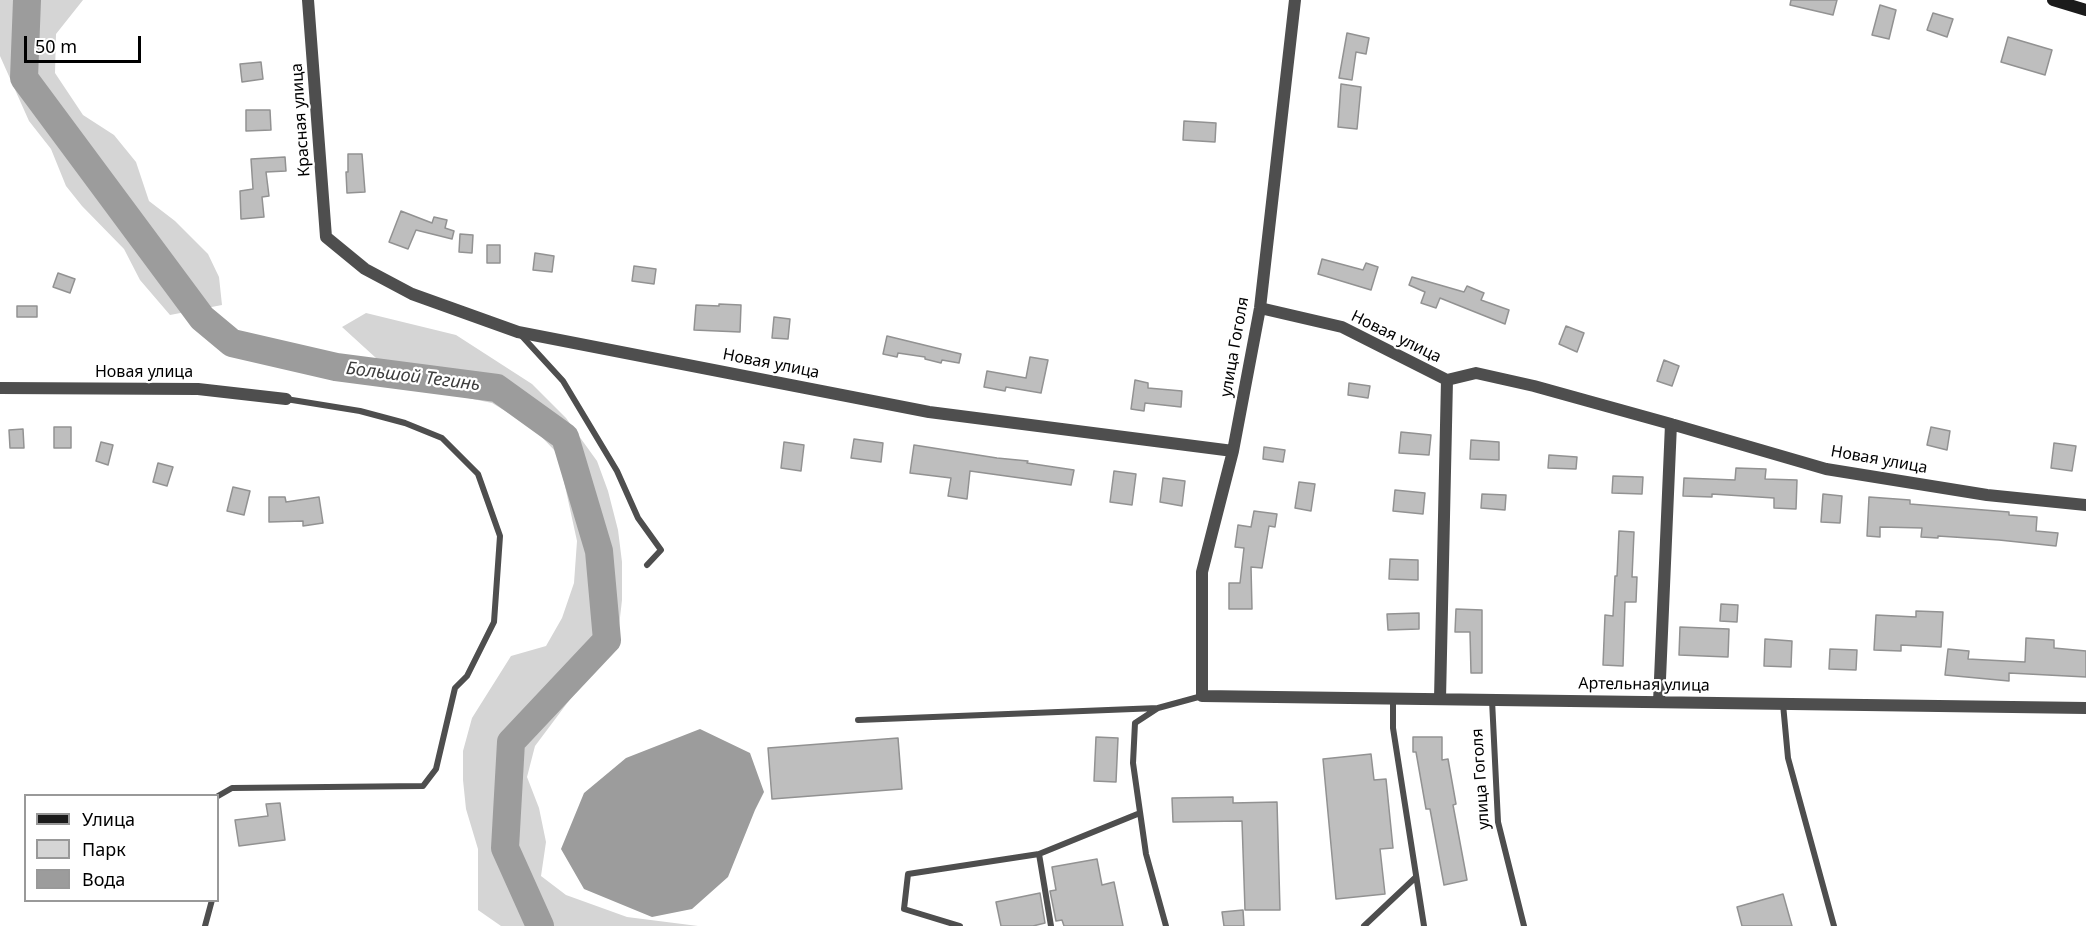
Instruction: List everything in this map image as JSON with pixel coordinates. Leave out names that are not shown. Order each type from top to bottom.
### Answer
[{"type":"street","name":"Красная улица","points":[[308,0],[326,237]]},
{"type":"street","name":"улица Гоголя","points":[[1202,696],[1202,572],[1233,451],[1260,308],[1294,0]]},
{"type":"street","points":[[2053,0],[2086,10]]},
{"type":"street","name":"Новая улица","points":[[326,237],[365,269],[412,294],[518,332],[929,412],[1233,451]]},
{"type":"street","name":"Новая улица","points":[[1260,308],[1341,327],[1447,380],[1476,373],[1534,386],[1826,469],[1987,495],[2086,505]]},
{"type":"street","name":"Новая улица","points":[[1440,699],[1447,380]]},
{"type":"street","name":"Новая улица","points":[[0,388],[198,389],[286,399]]},
{"type":"street","points":[[1659,702],[1671,424]]},
{"type":"street","name":"Артельная улица","points":[[1202,696],[2086,708]]},
{"type":"lane","points":[[518,332],[563,381],[617,471],[638,518],[661,550],[647,565]]},
{"type":"lane","points":[[219,795],[232,788],[423,786],[436,769],[455,688],[466,676],[494,622],[500,536],[478,474],[442,438],[405,423],[360,411],[286,399]]},
{"type":"lane","points":[[858,720],[1158,708],[1202,696]]},
{"type":"lane","points":[[1393,699],[1393,728],[1424,926]]},
{"type":"lane","name":"улица Гоголя","points":[[1492,700],[1498,822],[1524,926]]},
{"type":"lane","points":[[1783,703],[1788,758],[1834,926]]},
{"type":"lane","points":[[1158,708],[1135,723],[1133,763],[1146,855],[1166,926]]},
{"type":"lane","points":[[960,926],[904,909],[908,874],[1039,854],[1140,813]]},
{"type":"lane","points":[[1039,854],[1051,926]]},
{"type":"lane","points":[[1364,926],[1416,877]]},
{"type":"lane","points":[[205,926],[211,902]]},
{"type":"green space","points":[[0,0],[83,0],[56,34],[55,73],[83,115],[114,135],[136,162],[149,201],[175,221],[208,254],[219,277],[222,305],[170,315],[140,280],[124,249],[66,186],[51,149],[29,121],[0,56]]},
{"type":"green space","points":[[366,313],[456,335],[532,384],[566,418],[597,461],[618,530],[622,562],[622,600],[618,635],[606,660],[583,682],[535,746],[527,777],[539,808],[546,842],[541,876],[566,895],[627,917],[698,926],[501,926],[478,910],[478,849],[466,809],[463,751],[472,718],[511,656],[546,646],[562,618],[574,583],[577,541],[558,454],[532,427],[492,403],[386,381],[376,358],[342,327]]},
{"type":"water","points":[[700,729],[750,753],[764,792],[728,877],[692,909],[652,917],[584,889],[561,849],[584,793],[626,758]]},
{"type":"building","points":[[1791,0],[1837,0],[1833,15],[1790,5]]},
{"type":"building","points":[[1880,5],[1896,10],[1889,39],[1872,35]]},
{"type":"building","points":[[1933,13],[1953,19],[1947,37],[1927,30]]},
{"type":"building","points":[[1347,33],[1369,38],[1366,54],[1356,52],[1352,80],[1339,78]]},
{"type":"building","points":[[2008,37],[2052,50],[2045,75],[2001,62]]},
{"type":"building","points":[[261,62],[263,79],[242,82],[240,64]]},
{"type":"building","points":[[1341,84],[1361,87],[1357,129],[1338,127]]},
{"type":"building","points":[[246,110],[270,110],[271,130],[246,131]]},
{"type":"building","points":[[1184,121],[1216,123],[1215,142],[1183,140]]},
{"type":"building","points":[[348,154],[362,154],[365,192],[347,193]]},
{"type":"building","points":[[285,157],[286,171],[266,172],[269,196],[262,197],[264,217],[241,219],[240,191],[253,189],[251,159]]},
{"type":"building","points":[[401,211],[432,223],[434,217],[447,220],[445,228],[454,231],[452,239],[416,230],[408,249],[389,242]]},
{"type":"building","points":[[460,234],[473,235],[472,253],[459,252]]},
{"type":"building","points":[[487,245],[500,245],[500,263],[487,263]]},
{"type":"building","points":[[535,253],[554,256],[552,272],[533,270]]},
{"type":"building","points":[[1322,259],[1363,270],[1366,263],[1378,267],[1371,290],[1318,274]]},
{"type":"building","points":[[634,266],[656,269],[654,284],[632,281]]},
{"type":"building","points":[[58,273],[75,279],[70,293],[53,287]]},
{"type":"building","points":[[1412,277],[1464,292],[1467,286],[1484,293],[1481,300],[1509,310],[1505,324],[1440,298],[1436,308],[1421,303],[1425,292],[1409,285]]},
{"type":"building","points":[[719,304],[741,305],[740,332],[694,330],[696,305],[719,306]]},
{"type":"building","points":[[17,306],[37,306],[37,317],[17,317]]},
{"type":"building","points":[[774,317],[790,319],[788,339],[772,338]]},
{"type":"building","points":[[1566,326],[1584,333],[1577,352],[1559,344]]},
{"type":"building","points":[[887,336],[961,354],[959,363],[942,360],[941,363],[925,359],[925,357],[898,353],[897,357],[883,354]]},
{"type":"building","points":[[1030,357],[1048,360],[1041,393],[1006,387],[1005,391],[984,387],[987,371],[1026,378]]},
{"type":"building","points":[[1664,360],[1679,366],[1672,386],[1657,381]]},
{"type":"building","points":[[1135,380],[1148,383],[1148,388],[1182,391],[1181,407],[1145,403],[1144,411],[1131,409]]},
{"type":"building","points":[[1349,383],[1370,386],[1368,398],[1348,395]]},
{"type":"building","points":[[54,427],[71,427],[71,448],[54,448]]},
{"type":"building","points":[[1931,427],[1950,431],[1947,450],[1927,445]]},
{"type":"building","points":[[23,429],[24,448],[10,448],[9,430]]},
{"type":"building","points":[[1401,432],[1431,435],[1429,455],[1399,453]]},
{"type":"building","points":[[854,439],[883,443],[881,462],[851,458]]},
{"type":"building","points":[[1471,440],[1499,442],[1499,460],[1470,459]]},
{"type":"building","points":[[101,442],[113,445],[108,465],[96,461]]},
{"type":"building","points":[[784,442],[804,445],[801,471],[781,468]]},
{"type":"building","points":[[2054,443],[2076,446],[2072,471],[2051,468]]},
{"type":"building","points":[[914,445],[1074,470],[1071,485],[970,471],[967,499],[948,496],[951,478],[910,473]]},
{"type":"building","points":[[1264,447],[1285,450],[1283,462],[1263,459]]},
{"type":"building","points":[[1549,455],[1577,457],[1576,469],[1548,468]]},
{"type":"building","points":[[158,463],[173,467],[167,486],[153,482]]},
{"type":"building","points":[[1736,468],[1766,469],[1765,479],[1797,480],[1796,509],[1774,508],[1774,498],[1712,494],[1712,497],[1683,496],[1684,478],[1735,480]]},
{"type":"building","points":[[1114,471],[1136,474],[1132,505],[1110,502]]},
{"type":"building","points":[[1613,476],[1643,477],[1642,494],[1612,493]]},
{"type":"building","points":[[1163,478],[1185,481],[1182,506],[1160,502]]},
{"type":"building","points":[[1299,482],[1315,484],[1311,511],[1295,508]]},
{"type":"building","points":[[233,487],[250,491],[244,515],[227,511]]},
{"type":"building","points":[[1395,490],[1425,493],[1423,514],[1393,511]]},
{"type":"building","points":[[1482,494],[1506,495],[1505,510],[1481,508]]},
{"type":"building","points":[[1823,494],[1842,496],[1840,523],[1821,522]]},
{"type":"building","points":[[269,497],[285,497],[286,502],[319,497],[323,523],[303,526],[303,521],[269,522]]},
{"type":"building","points":[[1869,497],[1910,500],[1910,504],[2009,512],[2009,515],[2037,517],[2036,531],[2058,533],[2056,546],[1999,540],[1921,537],[1922,528],[1880,527],[1880,537],[1867,536]]},
{"type":"building","points":[[1254,511],[1277,514],[1275,527],[1269,526],[1262,568],[1251,567],[1252,609],[1229,609],[1229,583],[1240,583],[1244,548],[1235,547],[1238,525],[1251,527]]},
{"type":"building","points":[[1619,531],[1634,532],[1632,577],[1637,577],[1636,602],[1625,602],[1623,666],[1603,665],[1605,615],[1613,616]]},
{"type":"building","points":[[1390,559],[1418,560],[1418,580],[1389,579]]},
{"type":"building","points":[[1721,604],[1738,605],[1737,622],[1720,621]]},
{"type":"building","points":[[1456,609],[1482,610],[1482,673],[1471,673],[1470,632],[1455,632]]},
{"type":"building","points":[[1916,611],[1943,612],[1941,647],[1901,645],[1901,651],[1874,650],[1876,615],[1916,617]]},
{"type":"building","points":[[1419,613],[1419,629],[1388,630],[1387,614]]},
{"type":"building","points":[[1680,627],[1729,629],[1728,657],[1679,655]]},
{"type":"building","points":[[2026,638],[2054,640],[2054,648],[2086,651],[2086,677],[2009,673],[2009,681],[1945,675],[1948,649],[1969,651],[1968,659],[2025,662]]},
{"type":"building","points":[[1765,639],[1792,641],[1791,667],[1764,666]]},
{"type":"building","points":[[1830,649],[1857,650],[1856,670],[1829,669]]},
{"type":"building","points":[[1096,737],[1118,738],[1116,782],[1094,781]]},
{"type":"building","points":[[1413,737],[1442,737],[1442,760],[1448,759],[1456,804],[1453,805],[1467,880],[1444,885],[1430,809],[1426,809],[1416,752],[1413,752]]},
{"type":"building","points":[[898,738],[902,789],[772,799],[768,748]]},
{"type":"building","points":[[1371,754],[1374,780],[1386,779],[1393,848],[1380,849],[1385,894],[1336,899],[1323,759]]},
{"type":"building","points":[[1233,797],[1233,803],[1277,802],[1280,910],[1245,910],[1242,821],[1173,822],[1172,798]]},
{"type":"building","points":[[280,803],[285,840],[239,846],[235,820],[268,816],[266,804]]},
{"type":"building","points":[[1097,859],[1102,885],[1114,882],[1123,926],[1064,926],[1062,920],[1056,921],[1050,891],[1056,890],[1052,867]]},
{"type":"building","points":[[1040,893],[1045,923],[1033,926],[1001,926],[996,902]]},
{"type":"building","points":[[1783,894],[1792,926],[1742,926],[1737,907]]},
{"type":"building","points":[[1243,910],[1244,926],[1224,926],[1222,912]]},
{"type":"waterway","name":"Большой Тегинь","points":[[27,0],[24,78],[202,318],[232,343],[336,367],[497,388],[565,437],[599,551],[607,640],[511,742],[505,848],[540,926]]}]
